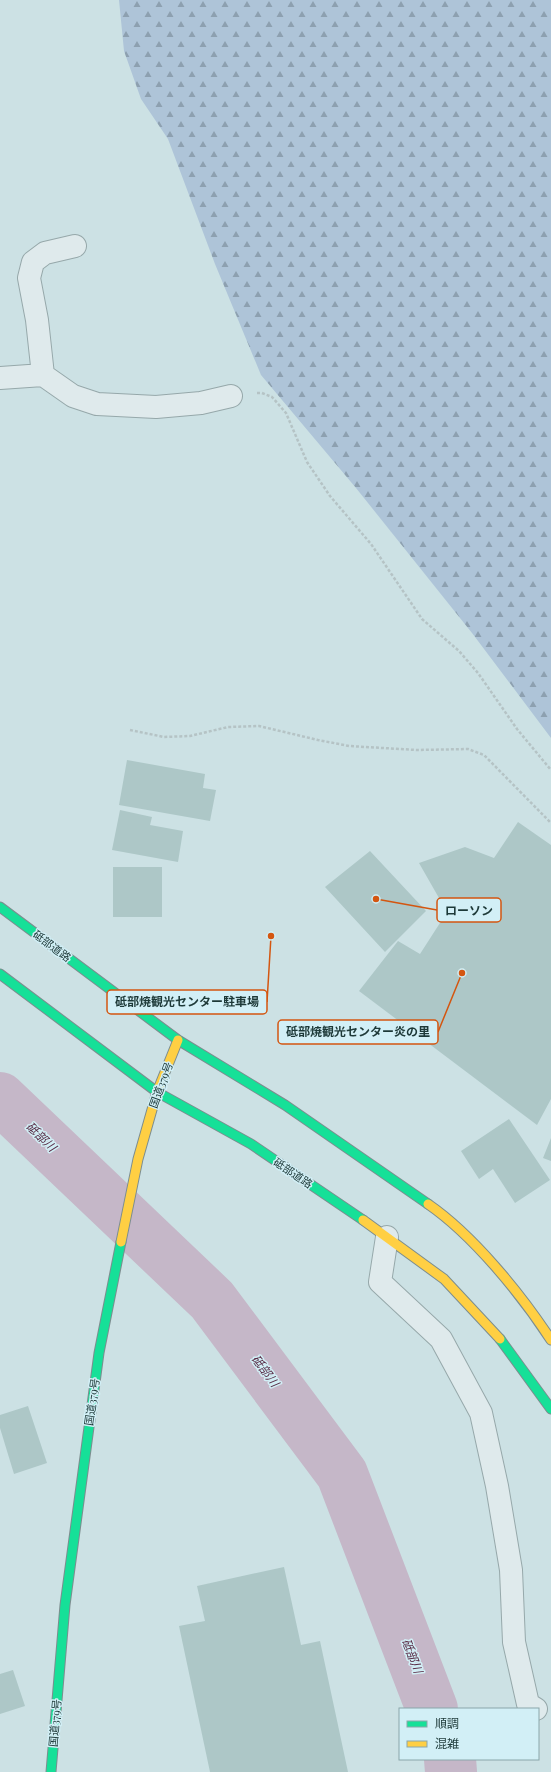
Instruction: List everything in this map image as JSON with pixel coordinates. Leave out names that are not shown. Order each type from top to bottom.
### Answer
[{"type":"highway","name":"砥部道路","points":[[0,907],[178,1040],[285,1105],[437,1210],[477,1247],[533,1313],[551,1340]]},
{"type":"highway","name":"砥部道路","points":[[0,974],[157,1092],[251,1144],[387,1237],[444,1279],[504,1343],[551,1409]]},
{"type":"highway","name":"国道379号","points":[[51,1772],[65,1605],[99,1353],[138,1159],[157,1092],[178,1040]]},
{"type":"street","points":[[43,375],[37,320],[29,278],[33,262],[45,253],[75,246]]},
{"type":"street","points":[[0,378],[43,375],[73,396],[97,404],[156,407],[201,403],[231,396]]},
{"type":"street","points":[[387,1237],[380,1282],[441,1339],[481,1413],[497,1486],[511,1570],[514,1642],[528,1704],[534,1708]]},
{"type":"street","points":[[539,1711],[551,1718]]},
{"type":"path","points":[[231,396],[248,393],[262,393],[272,397],[286,413],[307,462],[330,496],[371,544],[422,619],[459,651],[517,729],[551,770]]},
{"type":"path","points":[[130,730],[164,737],[190,736],[228,727],[259,726],[349,746],[417,750],[468,748],[484,755],[551,823]]},
{"type":"green space","points":[[119,0],[551,0],[551,738],[472,633],[356,488],[261,375],[215,264],[168,139],[141,99],[124,51]]},
{"type":"building","points":[[127,760],[205,774],[203,788],[216,790],[210,821],[119,805]]},
{"type":"building","points":[[120,810],[152,817],[150,825],[183,831],[178,862],[112,850]]},
{"type":"building","points":[[518,822],[551,845],[551,1099],[537,1125],[359,991],[398,941],[420,954],[447,912],[419,863],[465,847],[494,858]]},
{"type":"building","points":[[370,851],[426,911],[385,952],[325,887]]},
{"type":"building","points":[[113,867],[162,867],[162,917],[113,917]]},
{"type":"building","points":[[509,1119],[550,1180],[515,1203],[493,1169],[479,1179],[461,1151]]},
{"type":"building","points":[[551,1138],[551,1161],[543,1158]]},
{"type":"building","points":[[28,1406],[47,1463],[14,1474],[0,1428],[0,1415]]},
{"type":"building","points":[[284,1567],[301,1645],[320,1641],[348,1772],[210,1772],[179,1626],[205,1621],[197,1586]]},
{"type":"building","points":[[13,1670],[25,1706],[0,1714],[0,1674]]},
{"type":"waterway","name":"砥部川","points":[[0,1098],[212,1300],[342,1474],[432,1708]]},
{"type":"waterway","name":"砥部川","points":[[450,1760],[451,1772]]},
{"type":"traffic: fast","points":[[0,907],[178,1040],[285,1105],[428,1204]]},
{"type":"traffic: fast","points":[[0,974],[157,1092],[251,1144],[363,1220]]},
{"type":"traffic: fast","points":[[51,1772],[65,1605],[99,1353],[121,1242]]},
{"type":"traffic: fast","points":[[500,1339],[551,1409]]},
{"type":"traffic: slow","points":[[121,1242],[138,1159],[157,1092],[178,1040]]},
{"type":"traffic: slow","points":[[428,1204],[462,1232],[495,1266],[511,1285],[551,1340]]},
{"type":"traffic: slow","points":[[363,1220],[444,1279],[500,1339]]},
{"type":"place","name":"ローソン","points":[[376,899]]},
{"type":"place","name":"砥部焼観光センター駐車場","points":[[271,936]]},
{"type":"place","name":"砥部焼観光センター炎の里","points":[[462,973]]}]
